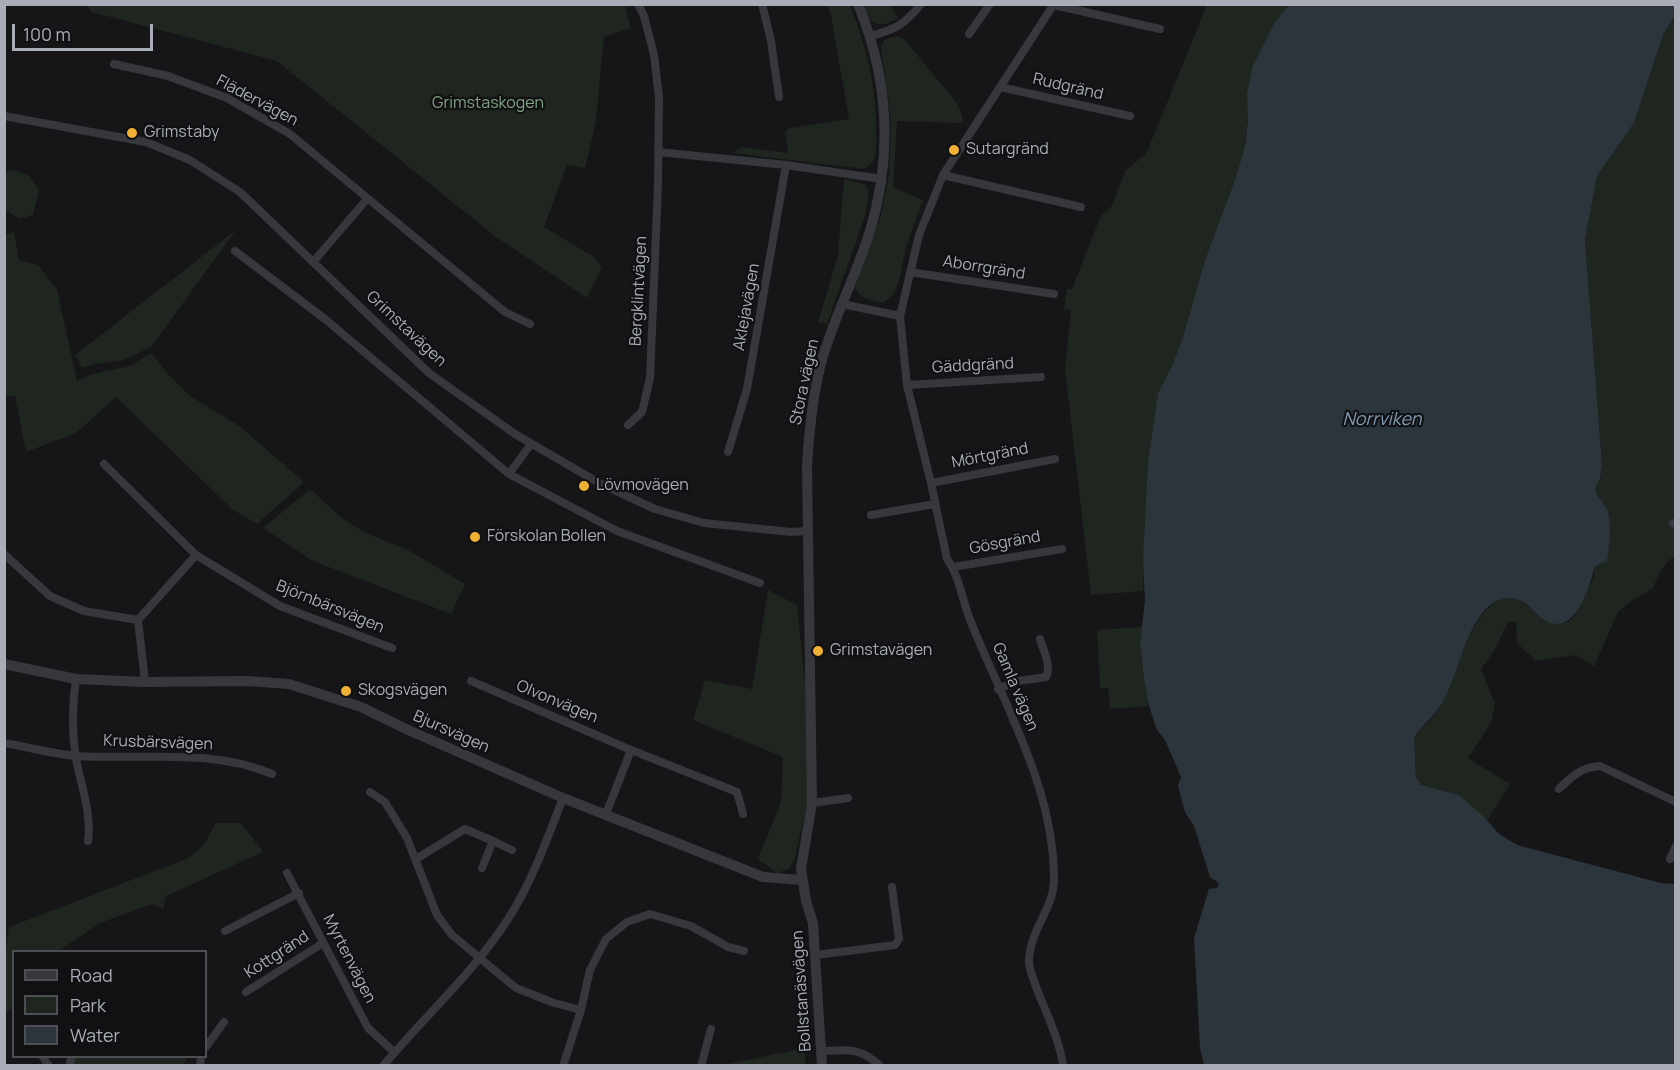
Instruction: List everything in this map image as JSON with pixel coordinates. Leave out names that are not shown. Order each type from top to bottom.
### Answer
[{"type":"street","name":"Bergklintvägen","points":[[628,425],[642,412],[650,378],[658,152],[659,97],[654,55],[644,16],[638,4]]},
{"type":"street","points":[[762,4],[771,41],[779,97]]},
{"type":"street","name":"Stora vägen","points":[[801,880],[812,803],[807,466],[812,409],[820,367],[870,231],[882,179],[886,124],[881,83],[871,36],[858,4]]},
{"type":"street","points":[[871,36],[898,28],[921,4]]},
{"type":"street","points":[[969,34],[990,4]]},
{"type":"street","points":[[842,304],[900,316],[918,235],[943,175],[1054,5],[1160,29]]},
{"type":"street","name":"Flädervägen","points":[[114,64],[168,76],[227,98],[290,134],[505,312],[530,324]]},
{"type":"street","name":"Rudgränd","points":[[1000,87],[1130,116]]},
{"type":"street","name":"Grimstavägen","points":[[4,116],[146,142],[190,160],[240,192],[429,373],[489,417],[601,484],[655,509],[704,523],[791,532],[808,531]]},
{"type":"street","points":[[658,152],[786,165],[882,179]]},
{"type":"street","name":"Aklejavägen","points":[[728,452],[747,389],[786,165]]},
{"type":"street","points":[[943,175],[1081,207]]},
{"type":"street","points":[[314,261],[367,200]]},
{"type":"street","points":[[235,251],[325,319],[509,474],[617,531],[760,584]]},
{"type":"street","name":"Aborrgränd","points":[[910,272],[1054,294]]},
{"type":"street","name":"Gamla vägen","points":[[900,316],[907,385],[947,559],[953,567],[969,619],[1019,733],[1042,796],[1051,839],[1054,884],[1046,910],[1032,938],[1029,964],[1041,1002],[1060,1046],[1063,1065]]},
{"type":"street","name":"Gäddgränd","points":[[907,385],[1041,377]]},
{"type":"street","points":[[509,474],[531,444]]},
{"type":"street","name":"Mörtgränd","points":[[931,483],[1055,459]]},
{"type":"street","name":"Björnbärsvägen","points":[[104,464],[196,555],[280,606],[392,648]]},
{"type":"street","points":[[871,515],[935,504]]},
{"type":"street","name":"Gösgränd","points":[[953,567],[1062,549]]},
{"type":"street","points":[[4,554],[50,596],[84,611],[138,620]]},
{"type":"street","points":[[145,682],[138,620],[196,555]]},
{"type":"street","points":[[999,689],[1018,681],[1046,676],[1049,666],[1040,639]]},
{"type":"street","name":"Bjursvägen","points":[[4,664],[76,679],[145,682],[247,681],[290,684],[361,707],[563,798],[762,877],[801,880]]},
{"type":"street","points":[[76,679],[75,756],[90,828],[88,841]]},
{"type":"street","name":"Olvonvägen","points":[[471,681],[631,750],[737,792],[743,814]]},
{"type":"street","name":"Krusbärsvägen","points":[[4,743],[75,756],[200,756],[251,765],[272,774]]},
{"type":"street","points":[[606,814],[631,750]]},
{"type":"street","points":[[1559,789],[1572,776],[1587,767],[1600,766],[1676,802]]},
{"type":"street","points":[[370,792],[385,802],[407,838],[437,915],[452,935],[516,988],[554,1003],[581,1010]]},
{"type":"street","points":[[383,1065],[478,958],[509,919],[538,861],[563,798]]},
{"type":"street","points":[[812,803],[848,798]]},
{"type":"street","points":[[416,859],[465,829],[512,850]]},
{"type":"street","points":[[482,868],[493,841]]},
{"type":"street","points":[[1670,859],[1676,846]]},
{"type":"street","name":"Myrtenvägen","points":[[287,873],[368,1028],[394,1052]]},
{"type":"street","name":"Bollstanäsvägen","points":[[801,880],[813,922],[822,1065]]},
{"type":"street","points":[[816,955],[895,945],[899,939],[892,888]]},
{"type":"street","points":[[225,931],[298,893]]},
{"type":"street","points":[[562,1065],[581,1010],[590,970],[606,939],[627,921],[650,914],[691,926],[728,946],[744,951]]},
{"type":"street","name":"Kottgränd","points":[[246,992],[323,943]]},
{"type":"street","points":[[207,1046],[224,1022]]},
{"type":"street","points":[[701,1065],[711,1029]]},
{"type":"street","points":[[822,1051],[850,1050],[865,1053],[880,1065]]},
{"type":"green space","name":"Grimstaskogen","points":[[87,5],[625,5],[631,28],[604,37],[596,120],[585,168],[567,165],[544,227],[594,257],[602,268],[587,298],[496,237],[277,61],[92,12]]},
{"type":"green space","points":[[827,5],[850,5],[866,51],[876,116],[876,149],[872,163],[864,169],[733,153],[741,147],[788,153],[785,132],[789,128],[849,119],[831,15]]},
{"type":"green space","points":[[863,5],[890,5],[899,19],[885,24],[876,24],[869,18]]},
{"type":"green space","points":[[1207,5],[1289,5],[1275,22],[1253,65],[1245,146],[1235,180],[1206,257],[1183,337],[1158,393],[1148,463],[1143,591],[1091,595],[1065,369],[1071,311],[1064,309],[1067,289],[1072,289],[1101,215],[1112,206],[1125,171],[1146,154]]},
{"type":"green space","points":[[1675,15],[1675,558],[1670,559],[1659,573],[1653,588],[1618,612],[1594,666],[1576,655],[1536,661],[1517,643],[1516,621],[1508,622],[1494,651],[1481,669],[1495,704],[1491,723],[1468,758],[1510,784],[1487,821],[1459,795],[1421,785],[1416,777],[1414,737],[1441,705],[1467,642],[1484,612],[1495,602],[1507,598],[1524,603],[1546,620],[1554,623],[1572,619],[1593,579],[1595,566],[1607,558],[1610,542],[1608,514],[1595,489],[1600,479],[1602,465],[1585,240],[1597,176],[1634,123],[1663,35]]},
{"type":"green space","points":[[897,36],[903,38],[957,103],[963,123],[897,121],[893,187],[923,200],[906,247],[900,278],[893,295],[883,303],[863,297],[855,287],[881,215],[889,174],[891,119],[881,48],[884,40]]},
{"type":"green space","points":[[13,170],[28,175],[39,190],[33,215],[20,219],[5,209],[5,173]]},
{"type":"green space","points":[[844,179],[866,185],[869,192],[865,216],[827,324],[818,323],[838,255]]},
{"type":"green space","points":[[236,230],[151,347],[124,360],[82,368],[75,355]]},
{"type":"green space","points":[[14,232],[19,260],[38,265],[57,289],[77,381],[93,374],[130,366],[151,353],[190,396],[238,425],[304,482],[257,524],[232,509],[116,397],[76,433],[26,452],[15,396],[5,397],[5,234]]},
{"type":"green space","points":[[310,489],[343,519],[364,532],[408,550],[465,584],[451,614],[313,561],[263,528]]},
{"type":"green space","points":[[768,590],[797,605],[807,704],[808,799],[795,858],[789,869],[777,873],[758,859],[781,802],[783,757],[693,720],[705,680],[752,689]]},
{"type":"green space","points":[[1142,627],[1142,657],[1149,706],[1110,709],[1108,688],[1100,688],[1097,630]]},
{"type":"green space","points":[[216,823],[241,823],[263,852],[166,896],[163,909],[152,904],[100,923],[60,950],[12,950],[12,1007],[5,1014],[4,963],[9,927],[186,859],[203,846]]},
{"type":"green space","points":[[805,1048],[805,1065],[722,1065]]},
{"type":"green space","points":[[75,1058],[187,1058],[183,1066],[74,1066]]},
{"type":"water","name":"Norrviken","points":[[1289,5],[1675,5],[1675,15],[1663,35],[1634,123],[1597,176],[1585,240],[1602,465],[1600,479],[1595,489],[1607,509],[1610,520],[1607,561],[1595,566],[1580,606],[1566,621],[1558,624],[1548,622],[1527,604],[1511,598],[1489,606],[1474,626],[1441,705],[1414,737],[1416,777],[1421,785],[1459,795],[1498,833],[1517,845],[1661,883],[1675,884],[1675,1065],[1204,1065],[1200,1048],[1194,938],[1209,889],[1217,888],[1219,883],[1210,877],[1194,826],[1185,812],[1178,786],[1181,777],[1165,740],[1157,730],[1144,680],[1140,643],[1145,600],[1143,560],[1148,463],[1158,393],[1183,337],[1206,257],[1235,180],[1245,146],[1248,120],[1247,93],[1253,65],[1275,22]]},
{"type":"place","name":"Grimstaby","points":[[132,133]]},
{"type":"place","name":"Sutargränd","points":[[954,150]]},
{"type":"place","name":"Lövmovägen","points":[[584,486]]},
{"type":"place","name":"Förskolan Bollen","points":[[475,537]]},
{"type":"place","name":"Grimstavägen","points":[[818,651]]},
{"type":"place","name":"Skogsvägen","points":[[346,691]]}]
